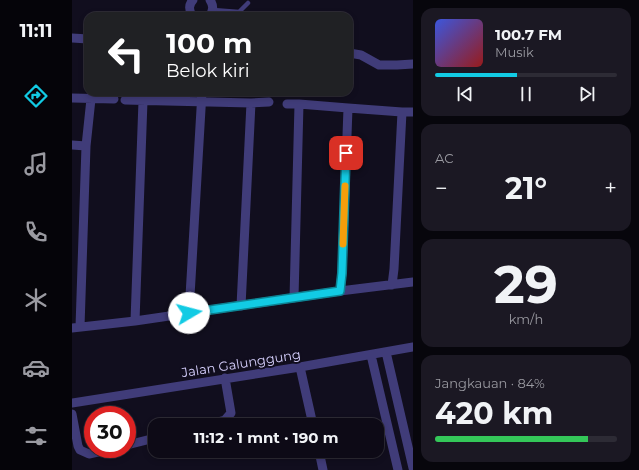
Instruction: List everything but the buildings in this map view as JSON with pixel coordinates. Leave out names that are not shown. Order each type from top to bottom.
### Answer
[{"type":"street","points":[[190,12],[190,2],[193,0]]},
{"type":"street","points":[[210,0],[212,4],[212,12]]},
{"type":"street","points":[[72,38],[84,39]]},
{"type":"street","points":[[353,54],[361,55],[379,65],[413,64]]},
{"type":"street","points":[[189,313],[202,96]]},
{"type":"street","points":[[72,98],[114,99]]},
{"type":"street","points":[[91,99],[86,146],[82,267],[76,328],[413,282]]},
{"type":"street","points":[[125,100],[251,103],[269,102]]},
{"type":"street","points":[[135,321],[143,100]]},
{"type":"street","points":[[241,306],[251,103]]},
{"type":"street","points":[[287,104],[413,112]]},
{"type":"street","points":[[294,298],[299,104]]},
{"type":"street","points":[[340,291],[342,273],[348,108]]},
{"type":"street","points":[[392,284],[402,112]]},
{"type":"street","points":[[72,145],[86,146]]},
{"type":"street","points":[[72,267],[82,267]]},
{"type":"street","name":"Jalan Galunggung","points":[[72,403],[300,367],[413,347]]},
{"type":"street","points":[[386,352],[413,468]]},
{"type":"street","points":[[371,355],[398,470]]},
{"type":"street","points":[[300,367],[311,418]]},
{"type":"street","points":[[225,378],[231,413],[227,418]]},
{"type":"street","points":[[72,414],[78,446],[80,450],[84,452]]},
{"type":"street","points":[[136,443],[148,440]]},
{"type":"street","points":[[392,446],[407,443]]},
{"type":"street","points":[[320,458],[323,470]]},
{"type":"lane","points":[[239,12],[248,3]]},
{"type":"slow traffic","points":[[343,244],[345,186]]},
{"type":"route","points":[[189,313],[340,291],[342,273],[346,153]]}]
